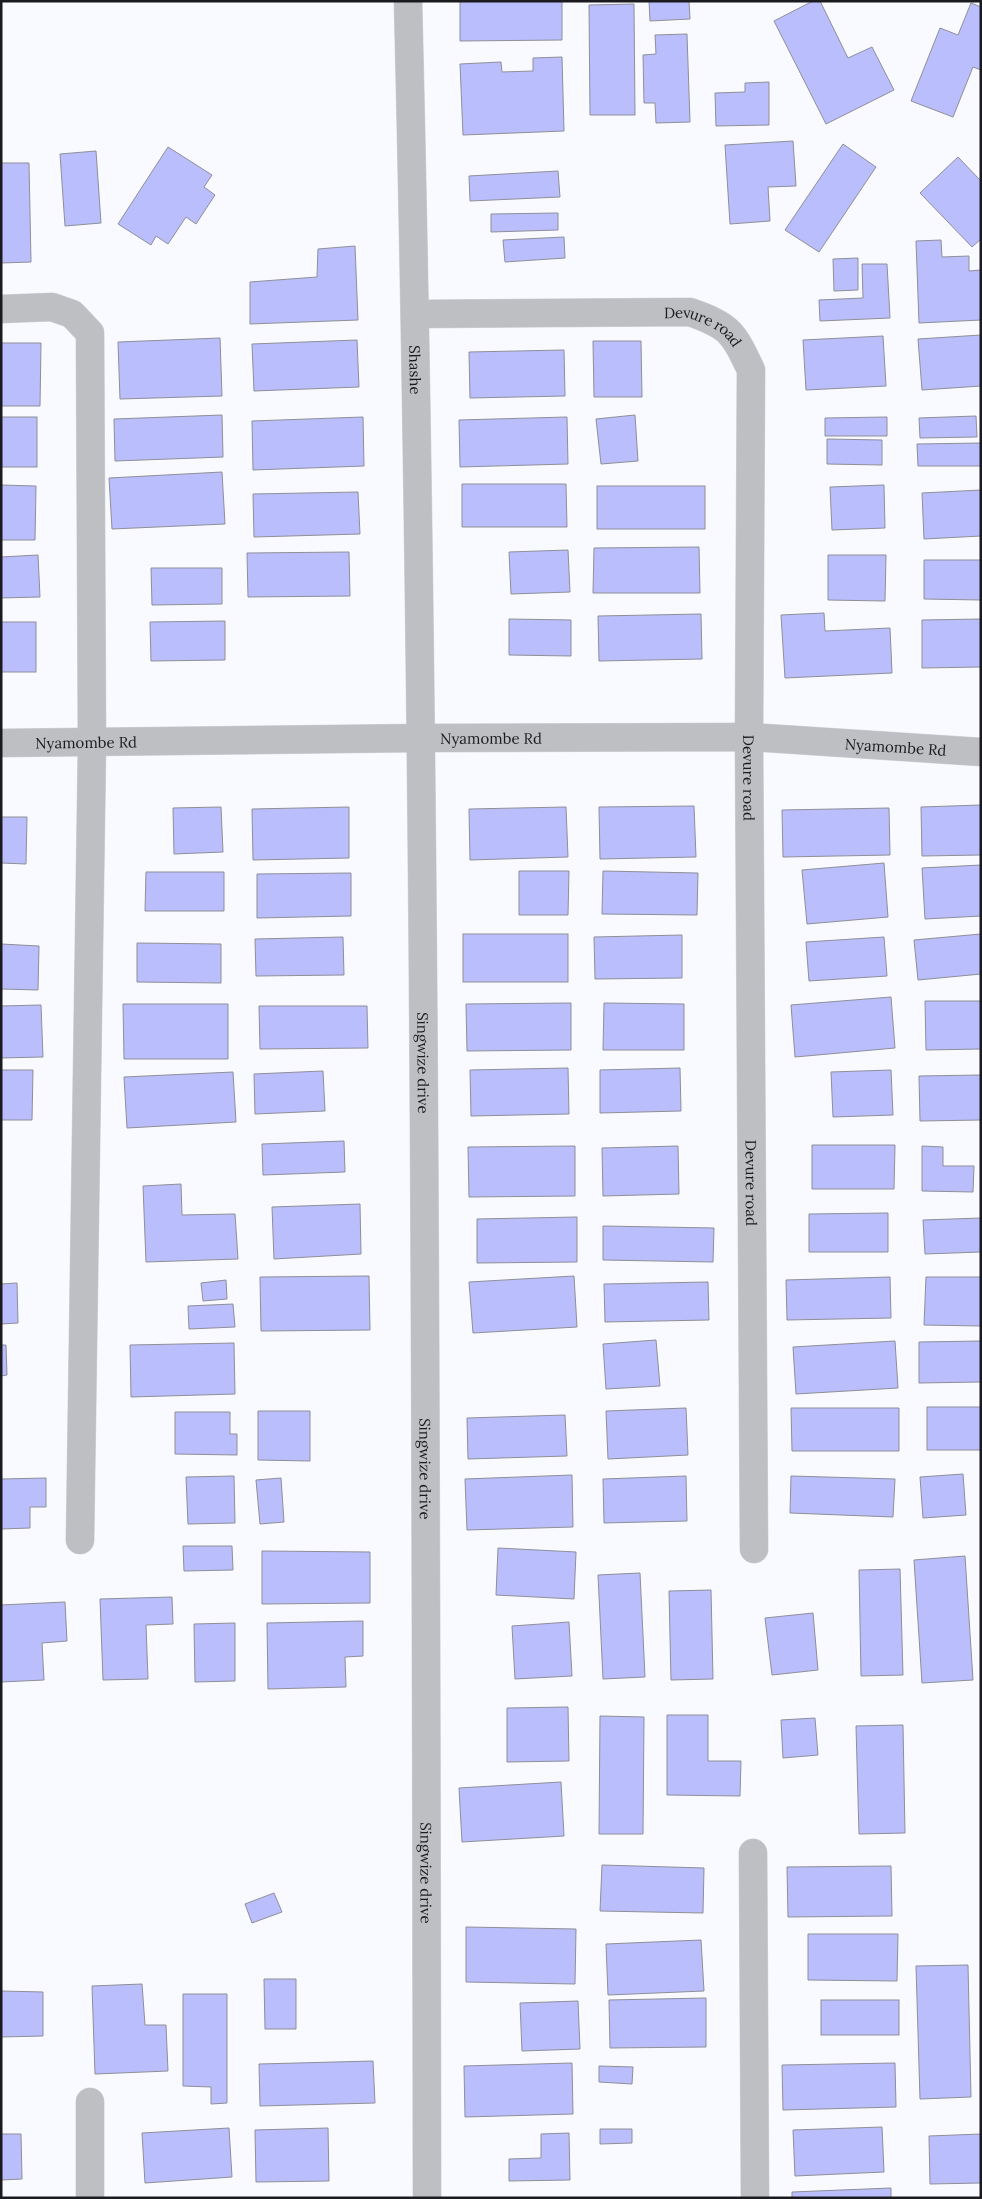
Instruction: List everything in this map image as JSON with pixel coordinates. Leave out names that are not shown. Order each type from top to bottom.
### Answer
[{"type":"street","name":"Shashe","points":[[408,1],[416,314],[421,738]]},
{"type":"street","points":[[1,309],[52,307],[72,314],[90,333],[92,744],[80,1540]]},
{"type":"street","name":"Devure road","points":[[416,314],[690,312],[717,321],[736,338],[750,370],[749,738],[754,1549]]},
{"type":"street","name":"Nyamombe Rd","points":[[1,744],[421,738],[749,738],[981,752]]},
{"type":"street","name":"Singwize drive","points":[[421,738],[427,2198]]},
{"type":"street","points":[[753,1853],[755,2198]]},
{"type":"street","points":[[90,2102],[90,2198]]},
{"type":"building","points":[[460,1],[562,1],[562,40],[460,41]]},
{"type":"building","points":[[649,1],[689,1],[690,19],[650,21]]},
{"type":"building","points":[[813,1],[820,1],[848,58],[872,47],[894,90],[826,124],[774,21]]},
{"type":"building","points":[[971,3],[981,7],[981,70],[973,67],[953,117],[911,101],[940,28],[958,35]]},
{"type":"building","points":[[634,4],[635,115],[590,115],[589,5]]},
{"type":"building","points":[[687,34],[690,122],[656,123],[655,103],[644,103],[643,55],[656,54],[655,35]]},
{"type":"building","points":[[562,57],[564,131],[463,135],[460,64],[501,62],[502,72],[533,71],[533,58]]},
{"type":"building","points":[[769,82],[769,125],[716,126],[715,93],[745,92],[745,83]]},
{"type":"building","points":[[793,141],[796,186],[768,187],[770,221],[730,224],[725,145]]},
{"type":"building","points":[[843,144],[876,167],[819,252],[785,230]]},
{"type":"building","points":[[168,147],[212,175],[204,187],[215,195],[196,224],[186,217],[168,244],[156,236],[151,245],[118,224]]},
{"type":"building","points":[[96,151],[101,223],[65,226],[60,154]]},
{"type":"building","points":[[958,157],[981,181],[981,239],[972,247],[920,193]]},
{"type":"building","points":[[1,163],[29,163],[31,262],[1,263]]},
{"type":"building","points":[[558,171],[560,197],[470,201],[469,176]]},
{"type":"building","points":[[558,213],[558,230],[491,232],[491,214]]},
{"type":"building","points":[[564,237],[565,258],[505,262],[503,240]]},
{"type":"building","points":[[941,240],[942,257],[969,256],[969,271],[981,270],[981,320],[919,323],[916,241]]},
{"type":"building","points":[[355,246],[358,320],[250,324],[250,282],[317,277],[318,249]]},
{"type":"building","points":[[858,258],[858,290],[834,291],[833,259]]},
{"type":"building","points":[[862,264],[887,264],[890,318],[820,321],[819,300],[863,298]]},
{"type":"building","points":[[981,335],[981,386],[922,390],[918,339]]},
{"type":"building","points":[[883,336],[886,386],[806,390],[803,340]]},
{"type":"building","points":[[220,338],[222,396],[120,399],[118,342]]},
{"type":"building","points":[[357,340],[359,387],[254,391],[252,344]]},
{"type":"building","points":[[593,341],[641,341],[642,397],[594,397]]},
{"type":"building","points":[[1,343],[41,343],[40,406],[1,406]]},
{"type":"building","points":[[564,350],[565,396],[470,398],[469,352]]},
{"type":"building","points":[[222,415],[223,457],[115,461],[114,419]]},
{"type":"building","points":[[635,415],[638,461],[601,464],[596,419]]},
{"type":"building","points":[[976,416],[977,437],[920,438],[919,418]]},
{"type":"building","points":[[1,417],[37,417],[37,467],[1,467]]},
{"type":"building","points":[[363,417],[364,466],[253,470],[252,421]]},
{"type":"building","points":[[567,417],[568,464],[460,467],[459,420]]},
{"type":"building","points":[[887,417],[887,436],[825,436],[825,418]]},
{"type":"building","points":[[827,439],[882,440],[882,465],[827,464]]},
{"type":"building","points":[[981,443],[981,466],[918,466],[917,444]]},
{"type":"building","points":[[222,472],[225,524],[112,529],[109,478]]},
{"type":"building","points":[[462,484],[566,484],[567,527],[462,527]]},
{"type":"building","points":[[1,485],[36,486],[35,540],[1,540]]},
{"type":"building","points":[[884,485],[885,528],[832,530],[830,487]]},
{"type":"building","points":[[597,486],[705,486],[705,529],[597,529]]},
{"type":"building","points":[[981,490],[981,536],[924,539],[922,493]]},
{"type":"building","points":[[358,492],[360,534],[254,537],[253,494]]},
{"type":"building","points":[[699,547],[700,593],[593,593],[594,548]]},
{"type":"building","points":[[568,550],[570,592],[511,594],[509,552]]},
{"type":"building","points":[[349,552],[350,596],[248,597],[247,553]]},
{"type":"building","points":[[38,555],[40,597],[1,598],[1,557]]},
{"type":"building","points":[[828,555],[886,555],[885,601],[828,600]]},
{"type":"building","points":[[924,560],[981,560],[981,600],[924,599]]},
{"type":"building","points":[[151,568],[222,568],[222,604],[152,605]]},
{"type":"building","points":[[824,613],[825,631],[890,628],[892,673],[785,678],[781,615]]},
{"type":"building","points":[[701,614],[702,659],[599,661],[598,616]]},
{"type":"building","points":[[509,619],[571,620],[571,656],[509,655]]},
{"type":"building","points":[[981,619],[981,667],[922,668],[922,620]]},
{"type":"building","points":[[225,621],[225,660],[151,661],[150,622]]},
{"type":"building","points":[[1,622],[36,622],[36,672],[1,672]]},
{"type":"building","points":[[981,805],[981,855],[922,856],[921,807]]},
{"type":"building","points":[[694,806],[696,857],[600,859],[599,807]]},
{"type":"building","points":[[221,807],[223,852],[174,854],[173,808]]},
{"type":"building","points":[[349,807],[349,858],[253,860],[252,809]]},
{"type":"building","points":[[566,807],[568,857],[470,860],[469,809]]},
{"type":"building","points":[[889,808],[890,855],[783,857],[782,810]]},
{"type":"building","points":[[1,817],[27,817],[26,864],[1,863]]},
{"type":"building","points":[[884,863],[888,917],[807,924],[802,870]]},
{"type":"building","points":[[981,865],[981,916],[925,919],[922,868]]},
{"type":"building","points":[[519,871],[569,871],[568,915],[519,915]]},
{"type":"building","points":[[603,871],[698,873],[697,915],[602,914]]},
{"type":"building","points":[[146,872],[224,872],[224,911],[145,911]]},
{"type":"building","points":[[351,873],[351,916],[257,918],[257,874]]},
{"type":"building","points":[[463,934],[568,934],[568,982],[463,982]]},
{"type":"building","points":[[981,934],[981,974],[918,980],[914,940]]},
{"type":"building","points":[[682,935],[682,978],[595,979],[594,937]]},
{"type":"building","points":[[343,937],[344,975],[256,976],[255,939]]},
{"type":"building","points":[[884,937],[887,976],[809,981],[806,942]]},
{"type":"building","points":[[137,943],[221,944],[221,983],[137,982]]},
{"type":"building","points":[[1,944],[39,946],[38,990],[1,989]]},
{"type":"building","points":[[891,997],[895,1048],[795,1057],[791,1005]]},
{"type":"building","points":[[925,1001],[981,1001],[981,1049],[926,1050]]},
{"type":"building","points":[[571,1003],[571,1050],[467,1051],[466,1004]]},
{"type":"building","points":[[604,1003],[684,1004],[684,1050],[603,1050]]},
{"type":"building","points":[[123,1004],[228,1004],[228,1059],[124,1059]]},
{"type":"building","points":[[41,1005],[43,1057],[1,1058],[1,1006]]},
{"type":"building","points":[[259,1006],[367,1006],[368,1048],[260,1049]]},
{"type":"building","points":[[568,1068],[569,1114],[471,1116],[470,1070]]},
{"type":"building","points":[[680,1068],[681,1111],[600,1113],[600,1070]]},
{"type":"building","points":[[1,1070],[33,1070],[32,1120],[1,1120]]},
{"type":"building","points":[[891,1070],[893,1115],[833,1117],[831,1072]]},
{"type":"building","points":[[323,1071],[325,1111],[255,1114],[254,1074]]},
{"type":"building","points":[[233,1072],[236,1122],[127,1128],[124,1077]]},
{"type":"building","points":[[981,1075],[981,1120],[920,1121],[919,1076]]},
{"type":"building","points":[[344,1141],[345,1172],[263,1175],[262,1144]]},
{"type":"building","points":[[812,1145],[895,1145],[894,1189],[812,1189]]},
{"type":"building","points":[[575,1146],[575,1196],[469,1197],[468,1147]]},
{"type":"building","points":[[678,1146],[679,1194],[603,1196],[602,1148]]},
{"type":"building","points":[[922,1146],[943,1147],[943,1166],[974,1166],[973,1192],[922,1191]]},
{"type":"building","points":[[181,1184],[182,1215],[235,1214],[238,1259],[146,1262],[143,1186]]},
{"type":"building","points":[[360,1204],[361,1254],[274,1259],[272,1207]]},
{"type":"building","points":[[888,1213],[888,1252],[809,1252],[809,1214]]},
{"type":"building","points":[[577,1217],[577,1262],[477,1263],[477,1219]]},
{"type":"building","points":[[981,1218],[981,1252],[925,1254],[923,1220]]},
{"type":"building","points":[[603,1226],[714,1228],[713,1262],[603,1260]]},
{"type":"building","points":[[369,1276],[370,1330],[261,1331],[260,1277]]},
{"type":"building","points":[[574,1276],[577,1327],[473,1333],[469,1282]]},
{"type":"building","points":[[890,1277],[891,1318],[787,1320],[786,1280]]},
{"type":"building","points":[[926,1277],[981,1277],[981,1326],[924,1325]]},
{"type":"building","points":[[226,1280],[227,1299],[203,1301],[201,1283]]},
{"type":"building","points":[[708,1282],[709,1320],[605,1322],[604,1284]]},
{"type":"building","points":[[17,1283],[18,1323],[1,1324],[1,1284]]},
{"type":"building","points":[[233,1304],[235,1327],[189,1329],[188,1306]]},
{"type":"building","points":[[656,1340],[660,1386],[606,1389],[603,1344]]},
{"type":"building","points":[[895,1341],[898,1388],[796,1394],[793,1347]]},
{"type":"building","points":[[981,1341],[981,1382],[919,1383],[919,1342]]},
{"type":"building","points":[[234,1343],[235,1394],[131,1397],[130,1345]]},
{"type":"building","points":[[1,1345],[6,1345],[7,1375],[1,1376]]},
{"type":"building","points":[[927,1407],[981,1407],[981,1450],[927,1450]]},
{"type":"building","points":[[686,1408],[688,1455],[608,1459],[606,1411]]},
{"type":"building","points":[[791,1408],[899,1408],[899,1451],[792,1451]]},
{"type":"building","points":[[258,1411],[310,1411],[310,1461],[258,1460]]},
{"type":"building","points":[[175,1412],[230,1412],[230,1434],[237,1434],[237,1455],[175,1454]]},
{"type":"building","points":[[565,1415],[567,1456],[468,1459],[467,1418]]},
{"type":"building","points":[[963,1474],[966,1515],[923,1518],[920,1477]]},
{"type":"building","points":[[572,1475],[573,1527],[467,1530],[465,1479]]},
{"type":"building","points":[[234,1476],[235,1523],[188,1524],[186,1477]]},
{"type":"building","points":[[686,1476],[687,1521],[604,1523],[603,1479]]},
{"type":"building","points":[[791,1476],[895,1479],[893,1517],[790,1513]]},
{"type":"building","points":[[46,1478],[46,1507],[30,1507],[30,1528],[1,1529],[1,1479]]},
{"type":"building","points":[[281,1478],[284,1522],[260,1524],[256,1480]]},
{"type":"building","points":[[183,1546],[232,1546],[233,1570],[184,1571]]},
{"type":"building","points":[[498,1548],[576,1552],[574,1599],[496,1595]]},
{"type":"building","points":[[262,1551],[370,1552],[370,1603],[262,1604]]},
{"type":"building","points":[[965,1556],[973,1680],[922,1683],[914,1560]]},
{"type":"building","points":[[900,1569],[903,1675],[861,1676],[859,1570]]},
{"type":"building","points":[[640,1573],[645,1677],[603,1679],[598,1575]]},
{"type":"building","points":[[711,1590],[713,1679],[671,1680],[669,1591]]},
{"type":"building","points":[[172,1597],[173,1624],[146,1625],[148,1679],[103,1680],[100,1599]]},
{"type":"building","points":[[65,1602],[67,1641],[42,1643],[44,1680],[1,1682],[1,1605]]},
{"type":"building","points":[[813,1613],[818,1670],[772,1675],[765,1618]]},
{"type":"building","points":[[363,1621],[363,1656],[345,1657],[346,1687],[268,1689],[267,1623]]},
{"type":"building","points":[[569,1622],[572,1676],[515,1679],[512,1626]]},
{"type":"building","points":[[235,1623],[235,1681],[195,1682],[194,1624]]},
{"type":"building","points":[[568,1707],[569,1761],[507,1762],[507,1708]]},
{"type":"building","points":[[667,1715],[708,1715],[708,1761],[741,1761],[740,1796],[667,1795]]},
{"type":"building","points":[[600,1716],[644,1717],[643,1834],[599,1834]]},
{"type":"building","points":[[815,1718],[818,1755],[783,1758],[781,1720]]},
{"type":"building","points":[[903,1725],[905,1833],[859,1834],[856,1726]]},
{"type":"building","points":[[561,1782],[564,1836],[462,1842],[459,1788]]},
{"type":"building","points":[[602,1865],[704,1868],[703,1913],[600,1911]]},
{"type":"building","points":[[891,1866],[892,1916],[788,1917],[787,1867]]},
{"type":"building","points":[[274,1893],[282,1912],[252,1923],[245,1904]]},
{"type":"building","points":[[466,1927],[576,1929],[575,1984],[466,1982]]},
{"type":"building","points":[[808,1934],[898,1934],[897,1981],[808,1980]]},
{"type":"building","points":[[701,1940],[704,1991],[608,1995],[606,1944]]},
{"type":"building","points":[[968,1965],[971,2097],[920,2099],[916,1966]]},
{"type":"building","points":[[264,1979],[296,1979],[296,2029],[265,2029]]},
{"type":"building","points":[[142,1984],[145,2025],[166,2025],[168,2071],[95,2074],[92,1986]]},
{"type":"building","points":[[1,1991],[43,1992],[43,2036],[1,2037]]},
{"type":"building","points":[[183,1994],[227,1994],[227,2103],[211,2104],[211,2087],[183,2086]]},
{"type":"building","points":[[706,1998],[706,2047],[610,2048],[609,2000]]},
{"type":"building","points":[[821,2000],[899,2000],[899,2035],[821,2035]]},
{"type":"building","points":[[578,2001],[580,2049],[522,2051],[520,2003]]},
{"type":"building","points":[[373,2061],[375,2103],[260,2106],[259,2064]]},
{"type":"building","points":[[572,2063],[573,2114],[465,2117],[464,2066]]},
{"type":"building","points":[[895,2063],[896,2107],[783,2110],[782,2065]]},
{"type":"building","points":[[599,2066],[633,2067],[632,2084],[599,2082]]},
{"type":"building","points":[[882,2127],[884,2172],[795,2176],[793,2130]]},
{"type":"building","points":[[229,2128],[232,2177],[145,2183],[142,2133]]},
{"type":"building","points":[[328,2128],[329,2181],[256,2182],[255,2130]]},
{"type":"building","points":[[600,2129],[632,2129],[632,2143],[600,2144]]},
{"type":"building","points":[[569,2133],[570,2180],[509,2181],[509,2159],[541,2158],[541,2134]]},
{"type":"building","points":[[1,2134],[21,2134],[22,2179],[1,2180]]},
{"type":"building","points":[[981,2134],[981,2183],[930,2184],[929,2136]]},
{"type":"building","points":[[891,2188],[891,2198],[792,2198],[792,2192]]}]
